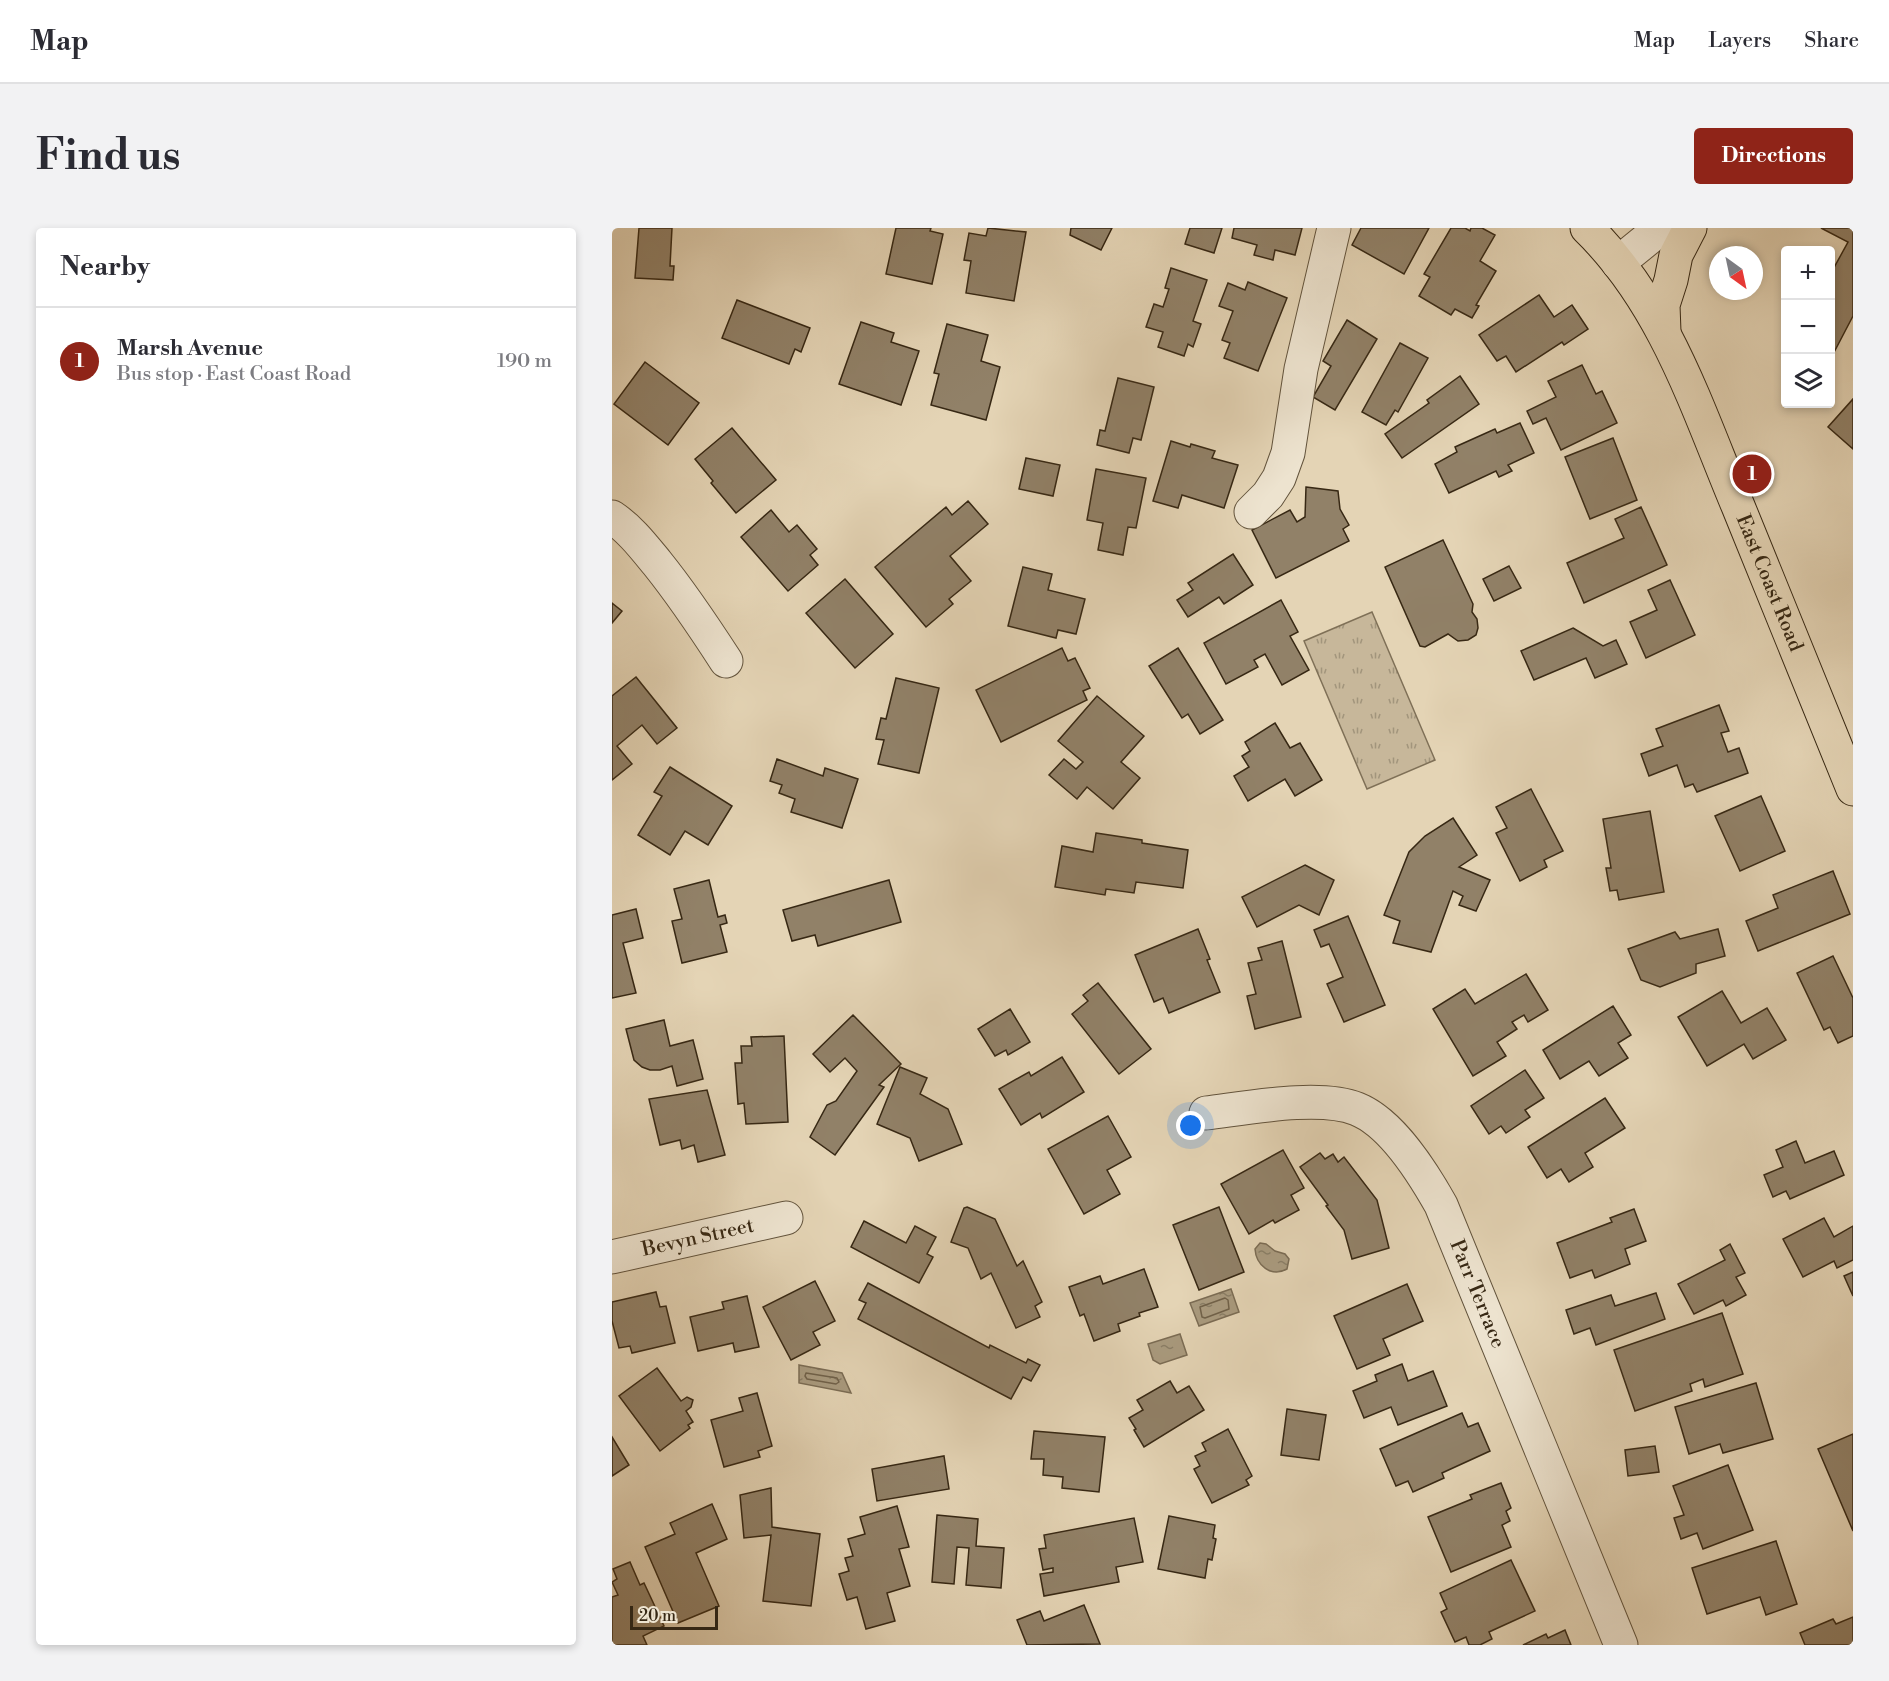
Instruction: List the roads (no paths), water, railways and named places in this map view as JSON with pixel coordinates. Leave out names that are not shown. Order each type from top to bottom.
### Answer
[{"type":"main road","points":[[1664,332],[1663,305],[1676,255],[1690,228]]},
{"type":"main road","name":"East Coast Road","points":[[1605,240],[1639,289],[1678,360],[1853,789]]},
{"type":"street","points":[[1251,512],[1268,495],[1279,478],[1288,453],[1301,369],[1334,228]]},
{"type":"street","points":[[1605,240],[1661,228]]},
{"type":"street","points":[[612,517],[625,526],[639,541],[686,599],[726,661]]},
{"type":"street","name":"Parr Terrace","points":[[1206,1113],[1303,1102],[1329,1102],[1358,1109],[1381,1123],[1424,1176],[1441,1205],[1621,1645]]},
{"type":"street","name":"Bevyn Street","points":[[612,1257],[786,1218]]},
{"type":"water","points":[[1260,1243],[1285,1254],[1289,1259],[1287,1269],[1275,1272],[1261,1265],[1255,1249]]},
{"type":"water","points":[[1231,1289],[1239,1312],[1199,1326],[1190,1303]]},
{"type":"water","points":[[1180,1334],[1187,1355],[1160,1364],[1153,1360],[1148,1344]]},
{"type":"water","points":[[799,1365],[842,1373],[851,1393],[799,1383]]},
{"type":"place","name":"Marsh Avenue","points":[[1752,474]]}]
